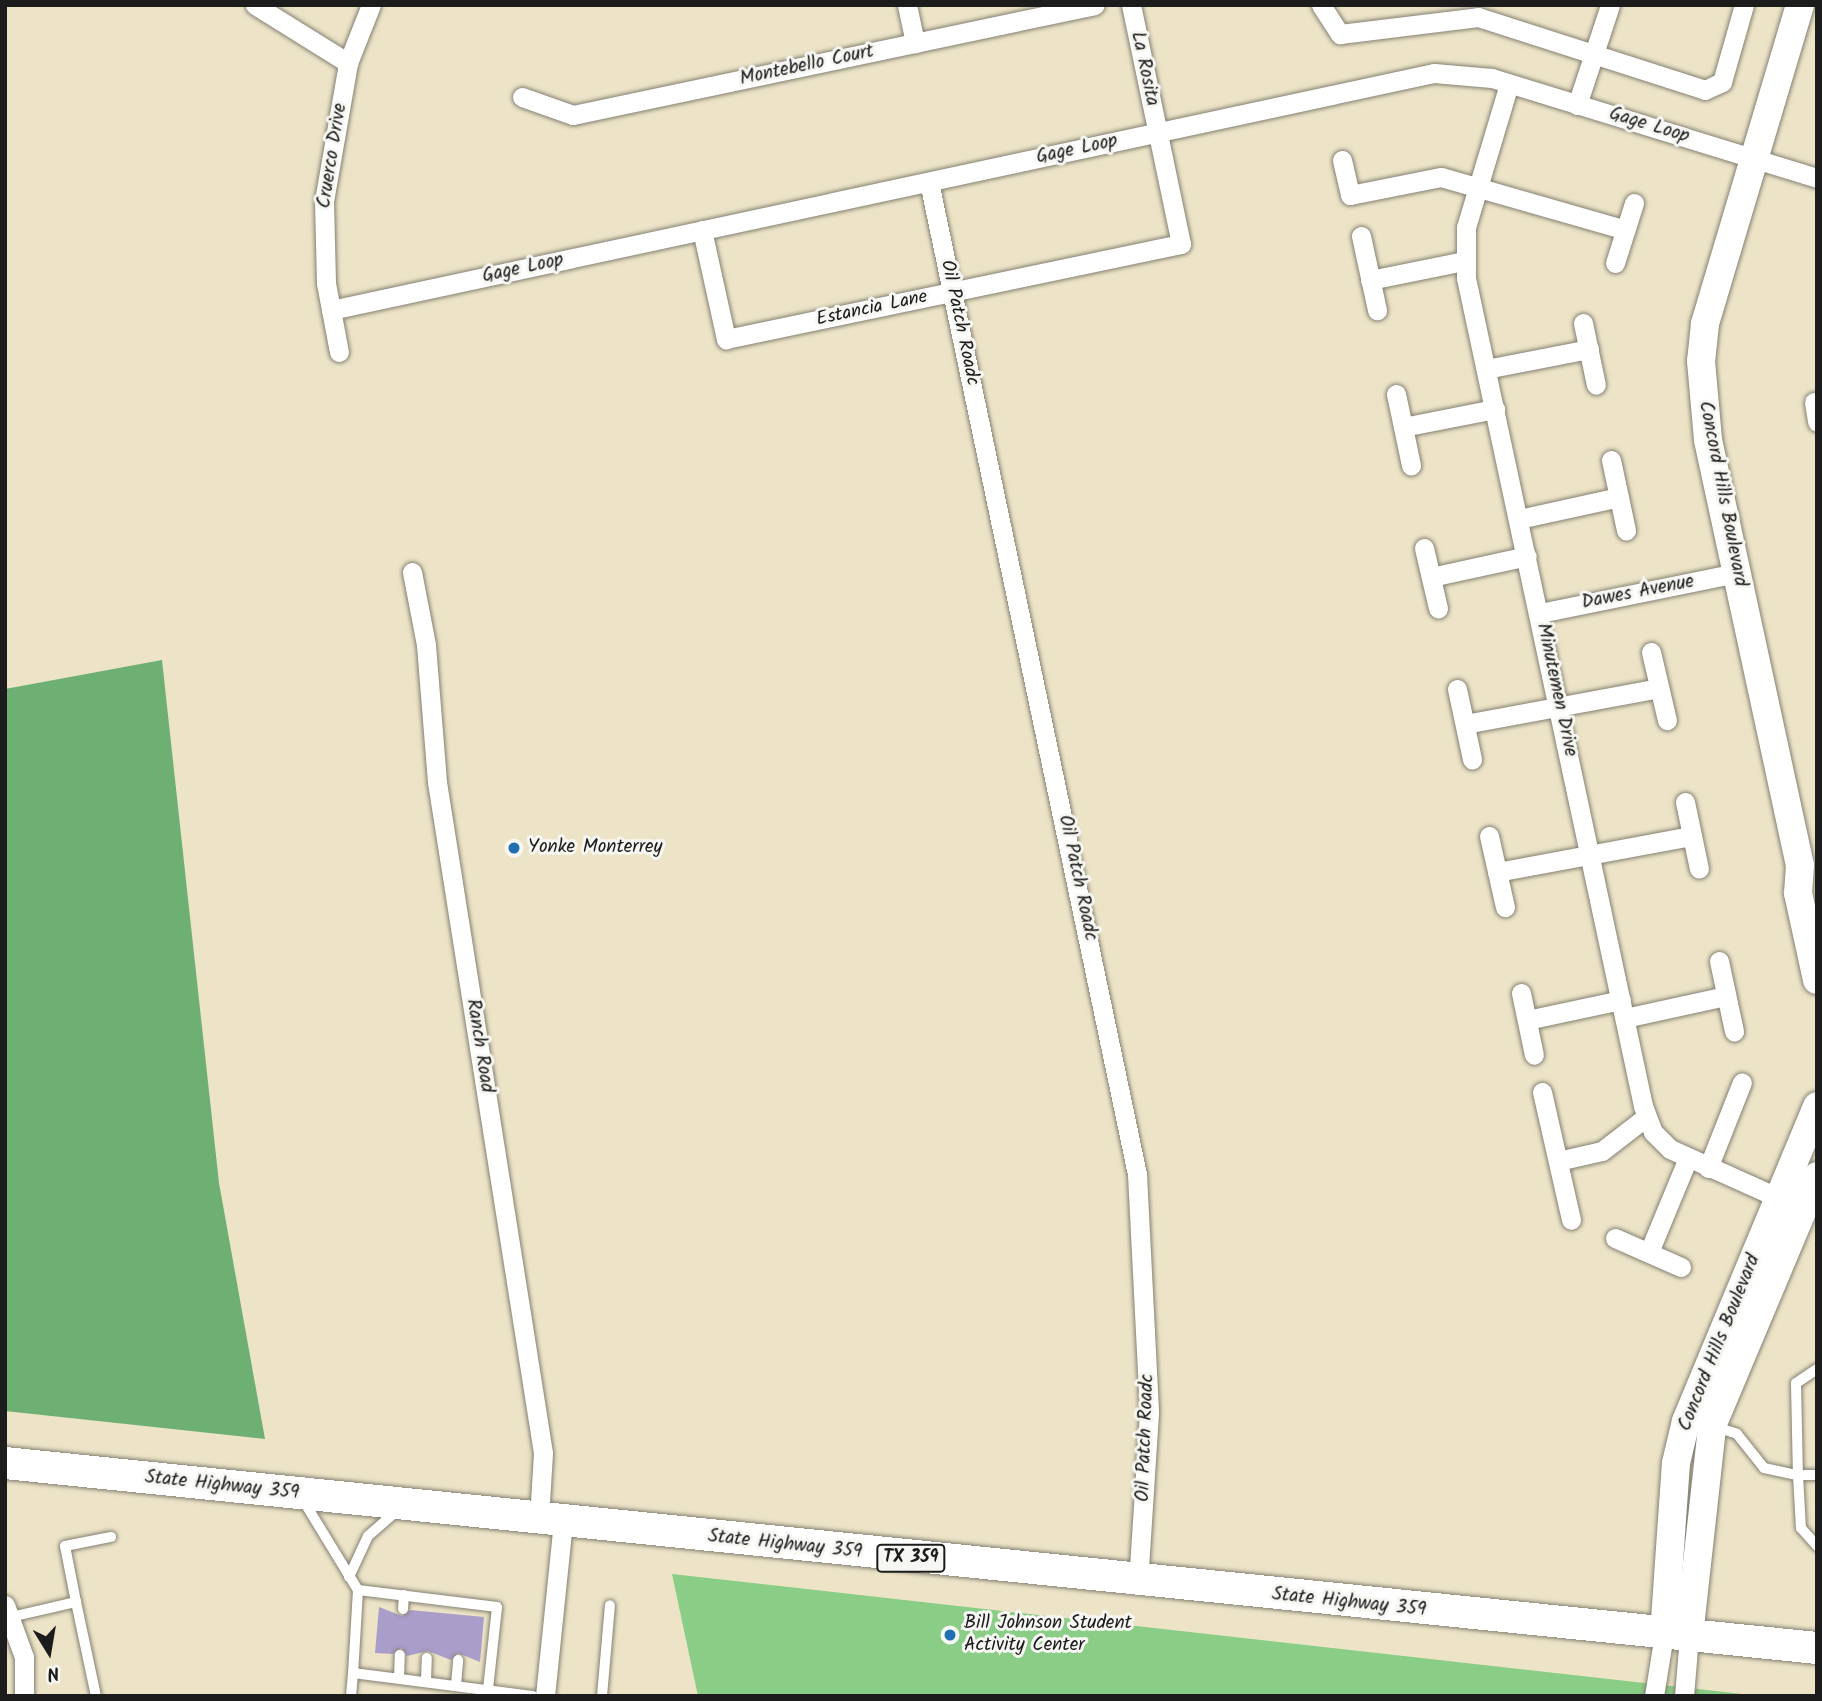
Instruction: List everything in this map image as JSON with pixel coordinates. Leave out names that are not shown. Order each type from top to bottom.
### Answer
[{"type":"main road","name":"State Highway 359","points":[[5,1463],[1138,1582],[1817,1648]]},
{"type":"street","points":[[256,5],[348,63]]},
{"type":"street","name":"Cruerco Drive","points":[[339,352],[331,310],[324,201],[348,63],[371,5]]},
{"type":"street","points":[[907,5],[915,43]]},
{"type":"street","name":"Montebello Court","points":[[522,97],[573,115],[1095,5]]},
{"type":"street","name":"La Rosita","points":[[1131,5],[1158,133]]},
{"type":"street","points":[[1321,5],[1327,23],[1351,35],[1479,11],[1595,57],[1690,90],[1714,88],[1722,82],[1744,5]]},
{"type":"street","points":[[1577,105],[1610,5]]},
{"type":"street","name":"Concord Hills Boulevard","points":[[1800,5],[1705,324],[1701,361],[1708,440],[1737,573],[1811,870],[1798,893],[1817,980]]},
{"type":"street","name":"Gage Loop","points":[[331,310],[1434,73],[1509,84],[1817,178]]},
{"type":"street","name":"Minutemen Drive","points":[[1509,84],[1479,185],[1464,261],[1646,1117],[1659,1140],[1688,1158],[1791,1203]]},
{"type":"street","name":"Estancia Lane","points":[[702,230],[726,339],[1181,244],[1158,133]]},
{"type":"street","points":[[1342,160],[1350,195],[1441,177],[1479,185],[1626,230]]},
{"type":"street","name":"Oil Patch Roadc","points":[[929,182],[1137,1174],[1149,1413],[1138,1582]]},
{"type":"street","points":[[1615,264],[1634,203]]},
{"type":"street","points":[[1361,236],[1377,310]]},
{"type":"street","points":[[1370,280],[1464,261]]},
{"type":"street","points":[[1583,323],[1596,385]]},
{"type":"street","points":[[1486,369],[1589,349]]},
{"type":"street","points":[[1396,394],[1411,465]]},
{"type":"street","points":[[1814,402],[1817,422]]},
{"type":"street","points":[[1403,427],[1495,409]]},
{"type":"street","points":[[1611,460],[1626,530]]},
{"type":"street","points":[[1519,519],[1619,497]]},
{"type":"street","points":[[1424,548],[1438,608]]},
{"type":"street","points":[[1431,577],[1527,556]]},
{"type":"street","name":"Ranch Road","points":[[412,572],[426,645],[437,782],[543,1453],[551,1520],[545,1696]]},
{"type":"street","name":"Dawes Avenue","points":[[1540,613],[1737,573]]},
{"type":"street","points":[[1651,652],[1667,720]]},
{"type":"street","points":[[1465,724],[1659,688]]},
{"type":"street","points":[[1457,689],[1472,759]]},
{"type":"street","points":[[1685,802],[1699,869]]},
{"type":"street","points":[[1489,836],[1505,907]]},
{"type":"street","points":[[1497,872],[1591,858],[1692,836]]},
{"type":"street","points":[[1719,961],[1734,1031]]},
{"type":"street","points":[[1521,993],[1534,1055]]},
{"type":"street","points":[[1527,1020],[1726,996]]},
{"type":"street","points":[[1708,1168],[1742,1082]]},
{"type":"street","points":[[1542,1092],[1571,1220]]},
{"type":"street","name":"Concord Hills Boulevard","points":[[1677,1635],[1699,1423],[1791,1203],[1817,1106]]},
{"type":"street","points":[[1558,1161],[1602,1151],[1646,1117]]},
{"type":"street","points":[[1649,1252],[1688,1158]]},
{"type":"street","name":"Concord Hills Boulevard","points":[[1791,1203],[1817,1176]]},
{"type":"street","points":[[1615,1238],[1681,1267]]},
{"type":"street","points":[[8,1611],[24,1657],[24,1696]]},
{"type":"street","points":[[1654,1696],[1677,1635]]},
{"type":"street","points":[[1677,1635],[1684,1696]]},
{"type":"lane","points":[[1817,1370],[1796,1383],[1801,1528],[1817,1546]]},
{"type":"lane","points":[[1699,1423],[1737,1434],[1763,1468],[1798,1475],[1817,1475]]},
{"type":"lane","points":[[299,1494],[358,1590],[351,1696]]},
{"type":"lane","points":[[349,1577],[368,1535],[403,1505]]},
{"type":"lane","points":[[96,1696],[65,1546],[111,1536]]},
{"type":"lane","points":[[358,1590],[497,1607],[494,1692]]},
{"type":"lane","points":[[402,1609],[404,1595]]},
{"type":"lane","points":[[431,1612],[432,1599]]},
{"type":"lane","points":[[8,1611],[76,1602]]},
{"type":"lane","points":[[461,1615],[463,1602]]},
{"type":"lane","points":[[602,1696],[610,1605]]},
{"type":"lane","points":[[399,1678],[400,1655]]},
{"type":"lane","points":[[426,1681],[427,1658]]},
{"type":"lane","points":[[456,1685],[458,1661]]},
{"type":"lane","points":[[353,1673],[533,1696]]},
{"type":"green space","points":[[162,660],[219,1183],[265,1439],[5,1411],[5,689]]},
{"type":"green space","name":"Bill Johnson Student Activity Center","points":[[672,1574],[1760,1696],[698,1696]]},
{"type":"building","points":[[379,1607],[402,1616],[410,1610],[484,1617],[480,1662],[458,1653],[451,1660],[428,1651],[407,1656],[401,1648],[393,1654],[375,1653]]},
{"type":"place","name":"Yonke Monterrey","points":[[514,848]]},
{"type":"place","name":"Bill Johnson Student Activity Center","points":[[950,1635]]}]
